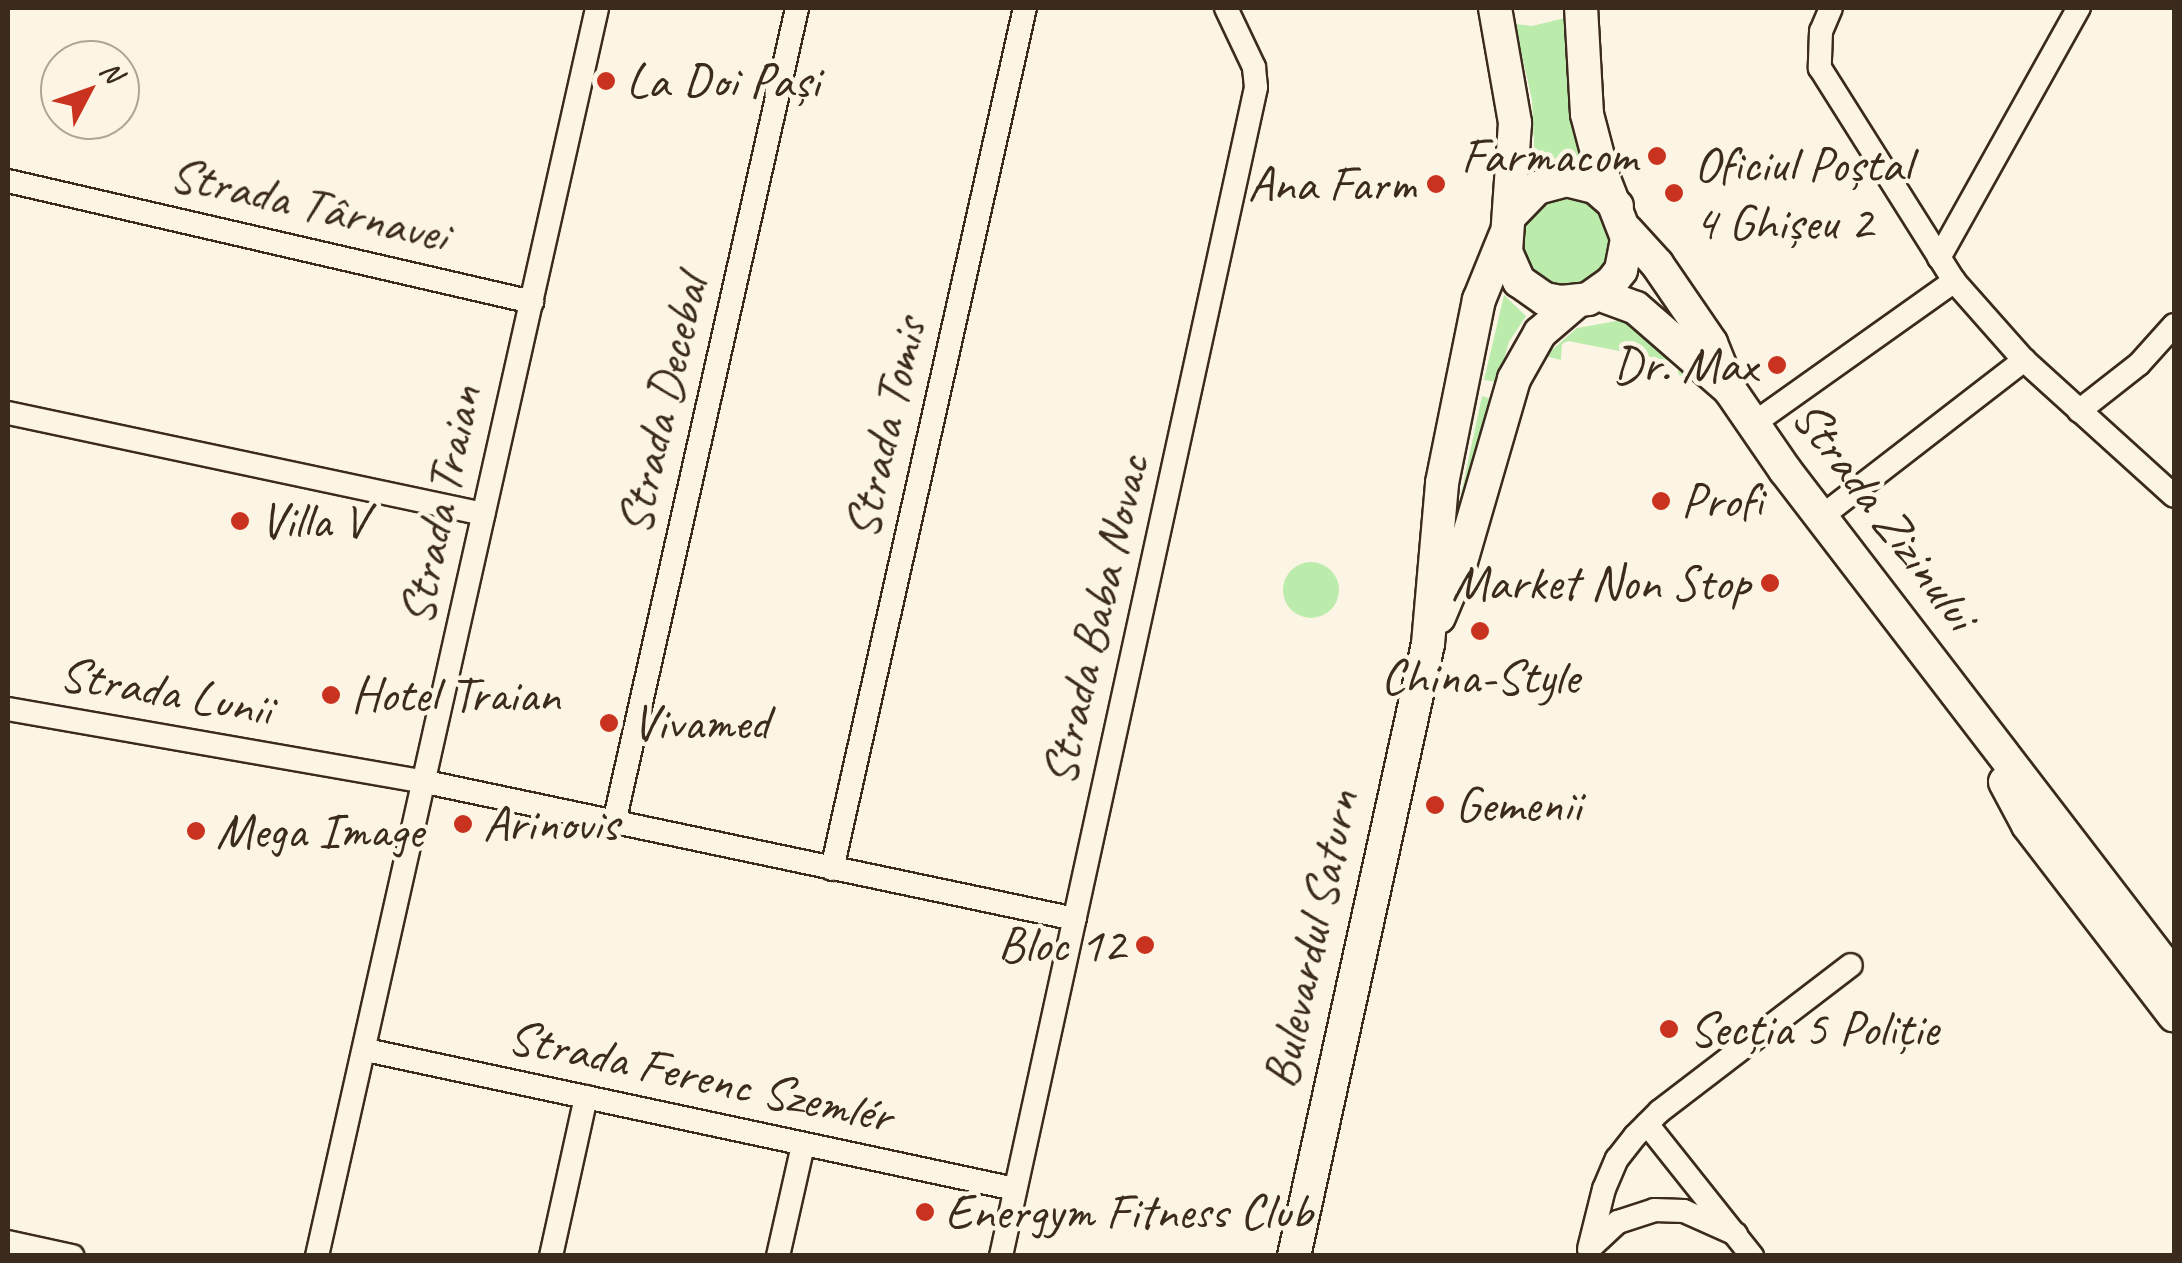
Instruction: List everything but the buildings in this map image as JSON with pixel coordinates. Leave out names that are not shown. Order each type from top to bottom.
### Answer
[{"type":"main road","points":[[1495,8],[1505,44],[1516,123],[1506,252],[1519,281],[1545,299],[1587,298],[1620,270],[1622,219],[1604,179],[1586,114],[1580,8]]},
{"type":"main road","points":[[1508,226],[1538,188],[1566,180],[1595,187],[1622,219]]},
{"type":"main road","name":"Strada Zizinului","points":[[1622,219],[1711,342],[1730,390],[1821,518],[2174,977]]},
{"type":"main road","name":"Bulevardul Saturn","points":[[1294,1256],[1428,644],[1442,484],[1479,300],[1508,226]]},
{"type":"main road","name":"Bulevardul Saturn","points":[[1428,644],[1458,572],[1522,362],[1540,333],[1587,298]]},
{"type":"main road","name":"Strada Zizinului","points":[[1587,298],[1636,308],[1730,390]]},
{"type":"main road","name":"Strada Zizinului","points":[[1961,698],[2078,826],[2174,944]]},
{"type":"main road","name":"Strada Zizinului","points":[[1961,698],[2028,825],[2174,1015]]},
{"type":"street","name":"Strada Traian","points":[[317,1256],[597,8]]},
{"type":"street","name":"Strada Decebal","points":[[614,823],[797,8]]},
{"type":"street","name":"Strada Tomis","points":[[832,869],[1025,8]]},
{"type":"street","name":"Strada Baba Novac","points":[[1001,1256],[1256,87],[1254,67],[1226,8]]},
{"type":"street","points":[[1831,8],[1821,31],[1820,68],[1954,281],[2024,360],[2174,496]]},
{"type":"street","points":[[1939,258],[2079,8]]},
{"type":"street","name":"Strada Târnavei","points":[[8,180],[532,302]]},
{"type":"street","points":[[1753,424],[1954,281]]},
{"type":"street","points":[[2079,411],[2110,390],[2174,325]]},
{"type":"street","points":[[1821,518],[2024,360]]},
{"type":"street","points":[[8,413],[483,514]]},
{"type":"street","name":"Strada Lunii","points":[[8,709],[426,782],[1074,919]]},
{"type":"street","points":[[1589,1252],[1604,1189],[1617,1159],[1647,1124],[1851,964]]},
{"type":"street","name":"Strada Ferenc Szemlér","points":[[366,1050],[1015,1189]]},
{"type":"street","points":[[551,1256],[586,1097]]},
{"type":"street","points":[[1647,1124],[1752,1256]]},
{"type":"street","points":[[778,1256],[803,1145]]},
{"type":"street","points":[[1589,1252],[1618,1222],[1654,1210],[1684,1210],[1736,1234]]},
{"type":"street","points":[[8,1242],[72,1256]]},
{"type":"green space","points":[[1565,18],[1572,91],[1589,159],[1563,156],[1535,165],[1532,100],[1515,24],[1532,26]]},
{"type":"green space","points":[[1568,197],[1600,210],[1613,242],[1600,274],[1568,287],[1536,274],[1523,242],[1536,210]]},
{"type":"green space","points":[[1504,295],[1526,316],[1509,342],[1497,382],[1484,380]]},
{"type":"green space","points":[[1622,320],[1637,324],[1676,352],[1688,378],[1679,375],[1676,362],[1568,341],[1562,344],[1561,360],[1545,356],[1577,328]]},
{"type":"green space","points":[[1482,396],[1492,399],[1460,521],[1454,527]]},
{"type":"green space","points":[[1311,562],[1331,570],[1339,590],[1331,610],[1311,618],[1291,610],[1283,590],[1291,570]]},
{"type":"place","name":"La Doi Pași","points":[[606,81]]},
{"type":"place","name":"Farmacom","points":[[1657,156]]},
{"type":"place","name":"Ana Farm","points":[[1436,184]]},
{"type":"place","name":"Oficiul Poștal 4 Ghișeu 2","points":[[1674,193]]},
{"type":"place","name":"Dr. Max","points":[[1777,365]]},
{"type":"place","name":"Profi","points":[[1661,501]]},
{"type":"place","name":"Villa V","points":[[240,521]]},
{"type":"place","name":"Market Non Stop","points":[[1770,583]]},
{"type":"place","name":"China-Style","points":[[1480,631]]},
{"type":"place","name":"Hotel Traian","points":[[331,695]]},
{"type":"place","name":"Vivamed","points":[[609,723]]},
{"type":"place","name":"Gemenii","points":[[1435,805]]},
{"type":"place","name":"Arinovis","points":[[463,824]]},
{"type":"place","name":"Mega Image","points":[[196,831]]},
{"type":"place","name":"Bloc 12","points":[[1145,945]]},
{"type":"place","name":"Secția 5 Poliție","points":[[1669,1029]]},
{"type":"place","name":"Energym Fitness Club","points":[[925,1212]]}]
